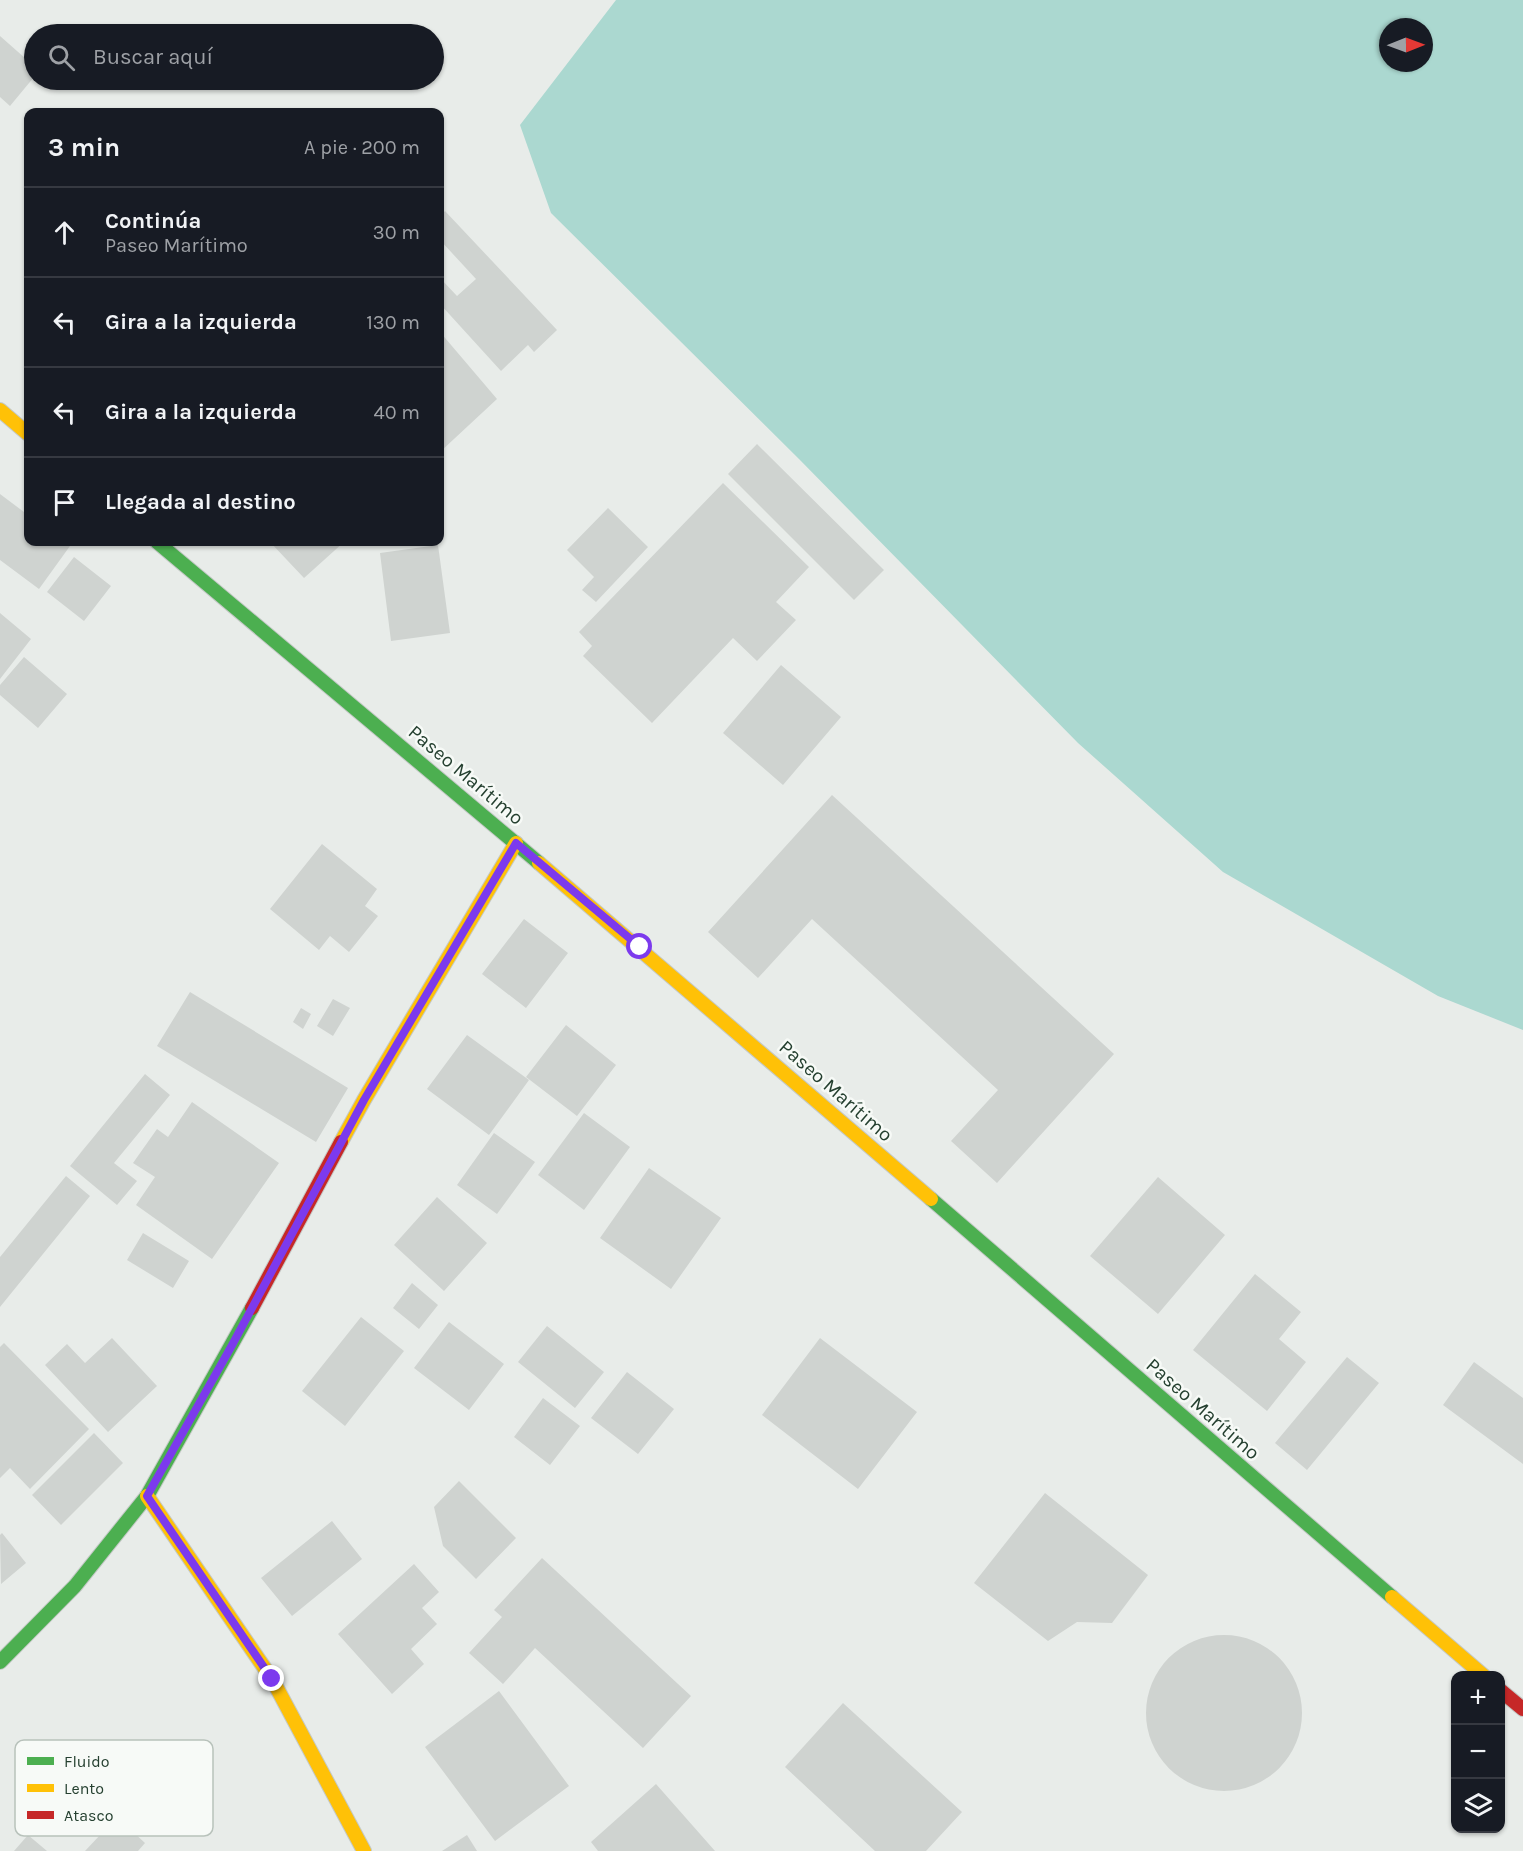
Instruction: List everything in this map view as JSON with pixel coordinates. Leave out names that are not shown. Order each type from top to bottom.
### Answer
[{"type":"main road","points":[[0,410],[24,431]]},
{"type":"main road","name":"Paseo Marítimo","points":[[162,546],[640,947],[1478,1671]]},
{"type":"main road","points":[[0,1662],[75,1586],[147,1496],[231,1347],[364,1100],[516,843]]},
{"type":"main road","points":[[147,1496],[272,1679],[364,1851]]},
{"type":"main road","points":[[1505,1694],[1523,1709]]},
{"type":"water","points":[[616,0],[1523,0],[1523,1030],[1438,996],[1223,872],[1078,743],[799,459],[551,213],[520,125]]},
{"type":"building","points":[[0,36],[24,57],[24,89],[10,106],[0,97]]},
{"type":"building","points":[[444,212],[557,330],[534,352],[528,345],[501,371],[444,308],[444,282],[457,296],[476,279],[444,244]]},
{"type":"building","points":[[444,337],[497,399],[444,448]]},
{"type":"building","points":[[757,444],[884,570],[854,600],[728,474]]},
{"type":"building","points":[[723,483],[809,567],[776,602],[796,620],[757,661],[733,638],[652,723],[583,656],[592,646],[579,632]]},
{"type":"building","points":[[0,494],[24,512],[24,546],[70,546],[39,589],[0,560]]},
{"type":"building","points":[[608,508],[648,547],[596,602],[582,590],[594,577],[567,550]]},
{"type":"building","points":[[274,546],[340,546],[304,578]]},
{"type":"building","points":[[438,546],[450,633],[391,641],[380,553]]},
{"type":"building","points":[[74,557],[111,586],[84,621],[47,592]]},
{"type":"building","points":[[0,613],[31,639],[0,679]]},
{"type":"building","points":[[24,657],[67,694],[38,728],[0,695],[0,685]]},
{"type":"building","points":[[781,665],[841,717],[783,785],[723,733]]},
{"type":"building","points":[[832,795],[1114,1054],[997,1183],[951,1141],[998,1090],[812,919],[758,978],[708,932]]},
{"type":"building","points":[[322,844],[377,889],[365,906],[378,916],[349,952],[330,936],[319,950],[270,909]]},
{"type":"building","points":[[524,919],[568,953],[526,1008],[482,974]]},
{"type":"building","points":[[190,992],[348,1088],[316,1142],[157,1046]]},
{"type":"building","points":[[333,999],[350,1008],[333,1036],[317,1026]]},
{"type":"building","points":[[301,1008],[311,1014],[303,1029],[293,1022]]},
{"type":"building","points":[[566,1025],[616,1065],[577,1116],[526,1077]]},
{"type":"building","points":[[467,1035],[529,1080],[489,1135],[427,1089]]},
{"type":"building","points":[[145,1074],[170,1095],[114,1163],[137,1181],[117,1205],[70,1166]]},
{"type":"building","points":[[192,1102],[279,1163],[212,1259],[136,1205],[155,1177],[133,1163],[157,1129],[168,1137]]},
{"type":"building","points":[[584,1113],[630,1147],[584,1210],[538,1175]]},
{"type":"building","points":[[494,1133],[535,1162],[497,1214],[457,1185]]},
{"type":"building","points":[[649,1168],[721,1218],[671,1289],[600,1238]]},
{"type":"building","points":[[66,1176],[90,1196],[0,1307],[0,1257]]},
{"type":"building","points":[[1158,1177],[1225,1235],[1158,1314],[1090,1256]]},
{"type":"building","points":[[437,1197],[487,1243],[444,1291],[394,1245]]},
{"type":"building","points":[[143,1233],[189,1261],[173,1288],[127,1260]]},
{"type":"building","points":[[1255,1274],[1301,1312],[1279,1339],[1306,1362],[1267,1411],[1193,1350]]},
{"type":"building","points":[[412,1283],[438,1305],[419,1329],[393,1308]]},
{"type":"building","points":[[361,1317],[404,1351],[345,1426],[302,1391]]},
{"type":"building","points":[[449,1322],[504,1364],[469,1410],[414,1368]]},
{"type":"building","points":[[547,1326],[604,1372],[575,1408],[518,1362]]},
{"type":"building","points":[[112,1338],[157,1386],[108,1432],[45,1365],[67,1344],[85,1363]]},
{"type":"building","points":[[820,1338],[917,1412],[858,1489],[762,1415]]},
{"type":"building","points":[[4,1343],[89,1429],[30,1489],[10,1468],[0,1478],[0,1347]]},
{"type":"building","points":[[1347,1357],[1379,1383],[1307,1470],[1275,1443]]},
{"type":"building","points":[[1474,1362],[1523,1398],[1523,1464],[1443,1405]]},
{"type":"building","points":[[627,1372],[674,1409],[638,1454],[591,1418]]},
{"type":"building","points":[[543,1398],[580,1426],[550,1465],[514,1437]]},
{"type":"building","points":[[94,1433],[123,1463],[61,1525],[32,1495]]},
{"type":"building","points":[[459,1481],[516,1538],[476,1579],[443,1546],[434,1507]]},
{"type":"building","points":[[1045,1493],[1148,1575],[1112,1623],[1077,1622],[1048,1641],[974,1583]]},
{"type":"building","points":[[332,1521],[362,1559],[292,1616],[261,1578]]},
{"type":"building","points":[[2,1533],[26,1563],[1,1584],[0,1535]]},
{"type":"building","points":[[542,1558],[691,1696],[643,1748],[535,1648],[503,1684],[469,1653],[502,1617],[494,1610]]},
{"type":"building","points":[[414,1564],[439,1592],[422,1608],[437,1624],[411,1649],[424,1664],[392,1694],[338,1634]]},
{"type":"building","points":[[1224,1635],[1254,1641],[1279,1658],[1296,1683],[1302,1713],[1296,1743],[1279,1768],[1254,1785],[1224,1791],[1194,1785],[1169,1768],[1152,1743],[1146,1713],[1152,1683],[1169,1658],[1194,1641]]},
{"type":"building","points":[[499,1691],[569,1786],[495,1841],[425,1747]]},
{"type":"building","points":[[843,1703],[962,1812],[926,1851],[875,1851],[785,1767]]},
{"type":"building","points":[[656,1784],[715,1851],[598,1851],[591,1842]]},
{"type":"building","points":[[467,1835],[477,1851],[442,1851]]},
{"type":"building","points":[[29,1836],[47,1851],[14,1851]]},
{"type":"building","points":[[99,1836],[137,1836],[145,1843],[138,1851],[85,1851]]},
{"type":"traffic: fast","points":[[162,546],[539,863]]},
{"type":"traffic: fast","points":[[931,1199],[1392,1597]]},
{"type":"traffic: fast","points":[[0,1662],[75,1586],[147,1496],[252,1308]]},
{"type":"traffic: slow","points":[[0,410],[24,431]]},
{"type":"traffic: slow","points":[[341,1142],[516,843]]},
{"type":"traffic: slow","points":[[539,863],[931,1199]]},
{"type":"traffic: slow","points":[[147,1496],[272,1679],[364,1851]]},
{"type":"traffic: slow","points":[[1392,1597],[1478,1671]]},
{"type":"traffic: jam","points":[[252,1308],[341,1142]]},
{"type":"traffic: jam","points":[[1505,1694],[1523,1709]]},
{"type":"route","points":[[272,1679],[147,1496],[231,1347],[364,1100],[516,843],[640,947]]}]
